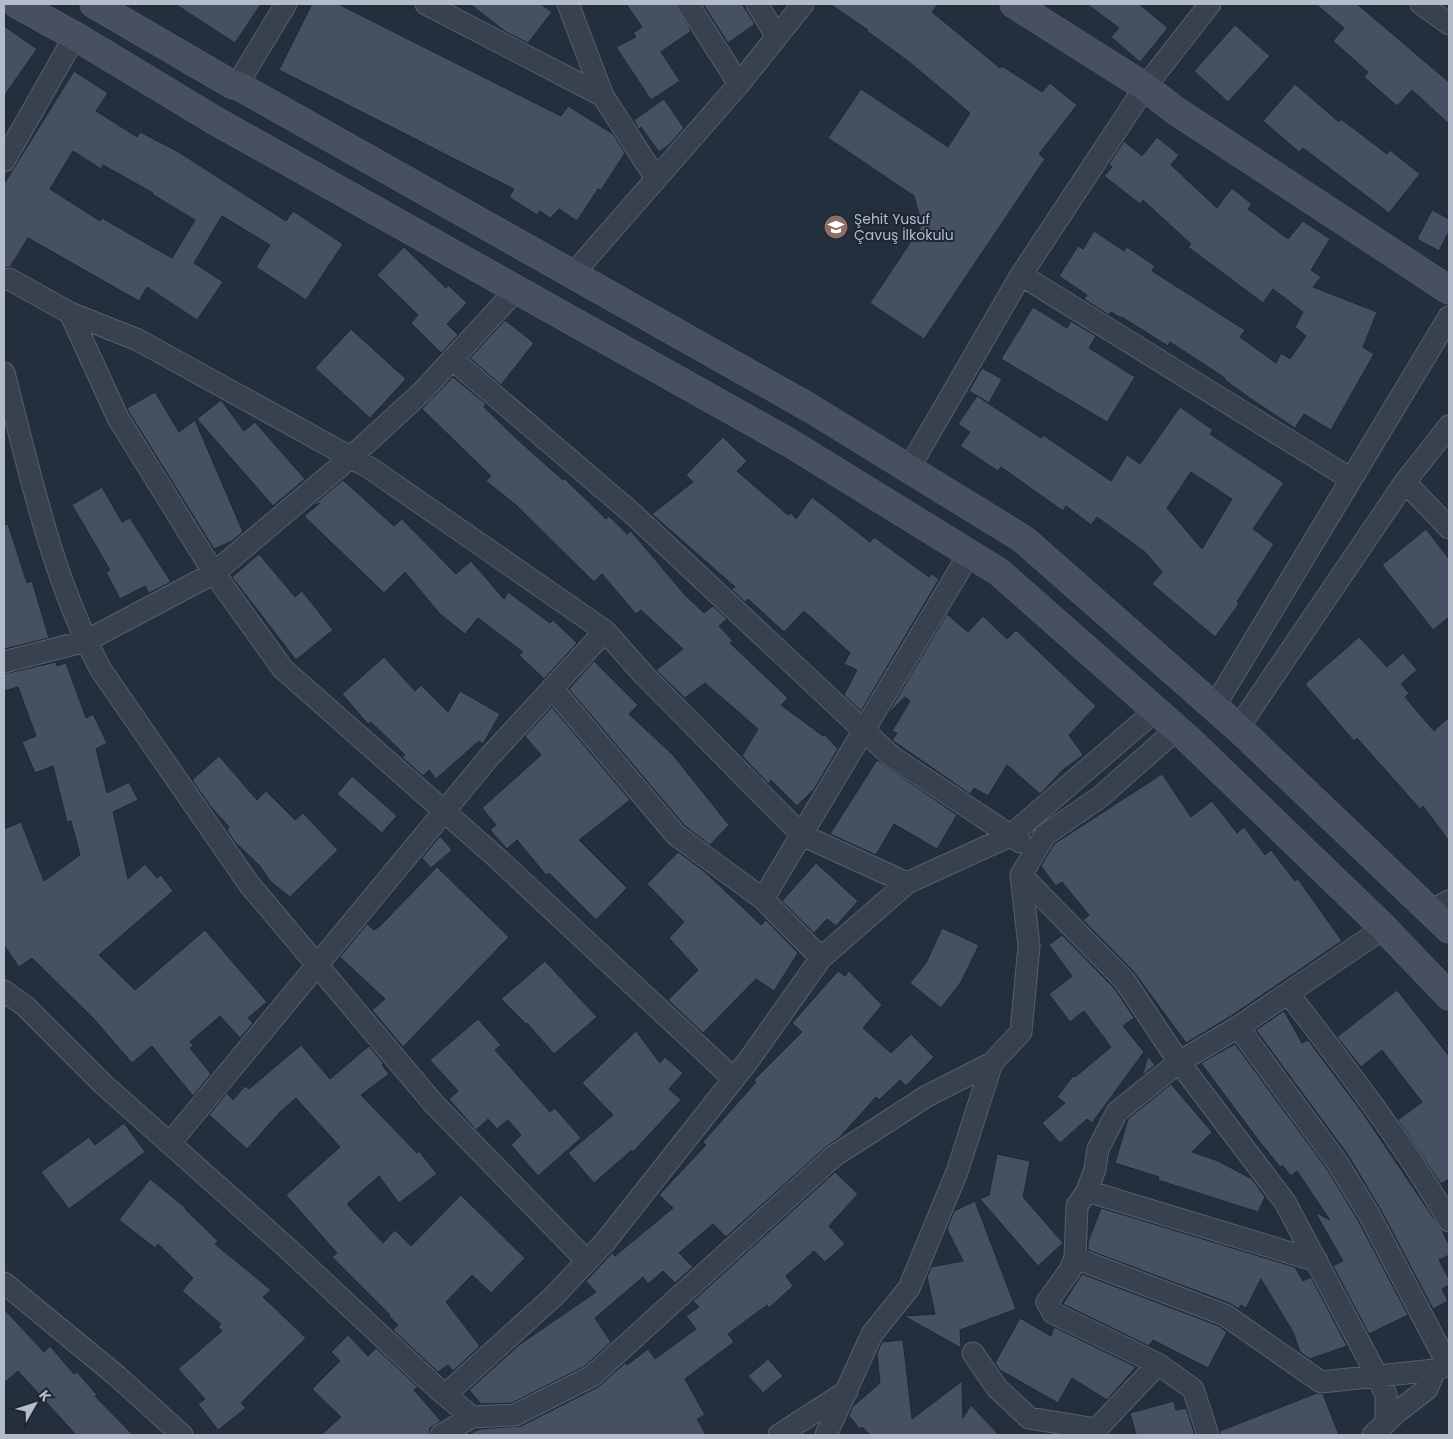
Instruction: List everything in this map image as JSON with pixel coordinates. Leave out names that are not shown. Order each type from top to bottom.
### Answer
[{"type":"main road","points":[[16,4],[75,36],[214,120],[790,443],[999,572],[1178,729],[1384,928],[1449,996]]},
{"type":"main road","points":[[94,4],[233,85],[810,408],[1023,539],[1444,913]]},
{"type":"main road","points":[[1014,4],[1145,86],[1176,111],[1449,290]]},
{"type":"street","points":[[236,85],[286,4]]},
{"type":"street","points":[[426,4],[603,96]]},
{"type":"street","points":[[568,4],[603,96],[655,177]]},
{"type":"street","points":[[688,4],[738,84]]},
{"type":"street","points":[[757,4],[776,35]]},
{"type":"street","points":[[573,274],[655,177],[738,84],[803,4]]},
{"type":"street","points":[[908,470],[1021,276],[1145,86],[1210,4]]},
{"type":"street","points":[[1421,4],[1449,24]]},
{"type":"street","points":[[4,161],[75,36]]},
{"type":"street","points":[[1021,276],[1351,479]]},
{"type":"street","points":[[6,281],[70,313],[138,340],[370,468],[605,631],[644,675],[802,835],[908,883]]},
{"type":"street","points":[[4,662],[86,641],[214,573],[351,457],[422,392],[516,290]]},
{"type":"street","points":[[70,313],[118,418],[214,573],[283,669],[444,810],[734,1079]]},
{"type":"street","points":[[1214,707],[1449,317]]},
{"type":"street","points":[[452,359],[633,514],[698,577],[866,730],[891,756],[1035,852]]},
{"type":"street","points":[[4,373],[58,565],[86,641],[102,670],[250,884],[434,1104],[586,1261]]},
{"type":"street","points":[[1238,728],[1406,482],[1449,426]]},
{"type":"street","points":[[1406,482],[1449,528]]},
{"type":"street","points":[[763,899],[866,730],[969,554]]},
{"type":"street","points":[[170,1143],[444,810],[490,756],[605,631]]},
{"type":"street","points":[[552,688],[676,835],[763,899],[821,958]]},
{"type":"street","points":[[445,1395],[552,1297],[605,1242],[734,1079],[821,958],[908,883],[1010,836],[1156,710]]},
{"type":"street","points":[[442,1435],[472,1417],[515,1415],[592,1376],[834,1156],[928,1096],[992,1063],[1021,1032],[1028,946],[1021,875],[1045,835],[1100,797],[1178,729]]},
{"type":"street","points":[[1021,875],[1125,981],[1179,1062],[1285,1202],[1386,1395],[1380,1429]]},
{"type":"street","points":[[1208,1435],[1193,1389],[1158,1364],[1053,1313],[1047,1302],[1070,1270],[1075,1258],[1077,1206],[1087,1191],[1095,1169],[1098,1150],[1117,1112],[1179,1062],[1238,1026],[1384,928]]},
{"type":"street","points":[[4,991],[25,1006],[103,1084],[285,1246],[445,1395],[472,1417]]},
{"type":"street","points":[[1288,992],[1380,1113],[1426,1181],[1449,1221]]},
{"type":"street","points":[[1238,1026],[1337,1162],[1370,1216],[1444,1367]]},
{"type":"street","points":[[826,1435],[848,1391],[872,1334],[908,1288],[957,1172],[992,1063]]},
{"type":"street","points":[[1087,1191],[1317,1261]]},
{"type":"street","points":[[1075,1258],[1225,1315],[1320,1382],[1376,1377],[1444,1367]]},
{"type":"street","points":[[4,1283],[117,1376],[182,1435]]},
{"type":"street","points":[[974,1353],[997,1388],[1029,1418],[1093,1432],[1158,1364]]},
{"type":"street","points":[[1380,1429],[1427,1389],[1444,1367]]},
{"type":"street","points":[[778,1435],[848,1391]]},
{"type":"building","points":[[175,4],[261,4],[235,43]]},
{"type":"building","points":[[312,4],[338,4],[561,116],[568,106],[613,134],[625,153],[601,190],[598,189],[577,221],[559,209],[550,218],[540,211],[537,215],[509,197],[514,189],[279,70]]},
{"type":"building","points":[[470,4],[541,4],[552,12],[528,43],[506,32]]},
{"type":"building","points":[[626,4],[676,4],[691,31],[661,52],[680,81],[651,100],[616,47],[636,37],[633,33],[642,27]]},
{"type":"building","points":[[703,4],[742,4],[755,24],[728,43]]},
{"type":"building","points":[[830,4],[938,4],[932,12],[1000,68],[1002,66],[1042,92],[1050,83],[1077,105],[1039,154],[1045,159],[924,339],[870,303],[922,225],[914,196],[828,138],[861,89],[948,147],[970,113],[908,61]]},
{"type":"building","points":[[1087,4],[1139,4],[1168,28],[1140,62],[1111,37],[1119,28]]},
{"type":"building","points":[[1316,4],[1357,4],[1449,82],[1449,124],[1412,90],[1397,106],[1364,77],[1368,72],[1333,41],[1344,28]]},
{"type":"building","points":[[1235,25],[1270,56],[1228,102],[1194,71]]},
{"type":"building","points":[[4,26],[37,49],[4,96]]},
{"type":"building","points":[[74,71],[108,93],[96,111],[137,137],[140,132],[177,151],[286,221],[293,211],[343,244],[306,300],[256,267],[270,245],[222,216],[194,263],[223,282],[197,320],[147,287],[139,301],[28,238],[10,267],[4,268],[4,184]],"holes":[[[73,151],[101,169],[103,165],[153,193],[195,220],[172,258],[102,218],[100,221],[50,189]]]},
{"type":"building","points":[[1295,84],[1339,122],[1341,119],[1387,154],[1390,150],[1420,174],[1389,213],[1303,148],[1299,152],[1263,121]]},
{"type":"building","points":[[664,99],[684,128],[670,144],[659,152],[641,127],[639,130],[634,120]]},
{"type":"building","points":[[1157,137],[1179,155],[1171,165],[1217,208],[1232,188],[1252,204],[1248,209],[1288,239],[1303,221],[1330,239],[1311,270],[1321,277],[1313,287],[1377,312],[1363,347],[1374,354],[1331,430],[1304,414],[1295,428],[1248,397],[1225,378],[1170,342],[1168,346],[1122,317],[1111,312],[1109,315],[1084,299],[1087,295],[1059,276],[1078,246],[1083,249],[1094,231],[1124,251],[1127,247],[1155,266],[1152,271],[1245,330],[1240,337],[1276,363],[1281,353],[1290,359],[1306,336],[1295,327],[1303,312],[1273,289],[1263,303],[1188,247],[1191,244],[1143,200],[1140,204],[1104,176],[1112,167],[1109,164],[1124,141],[1142,156]]},
{"type":"building","points":[[1432,210],[1449,219],[1449,231],[1439,251],[1417,239]]},
{"type":"building","points":[[404,247],[446,288],[448,285],[467,303],[447,324],[458,335],[441,353],[411,323],[418,315],[377,275]]},
{"type":"building","points":[[1033,307],[1067,328],[1071,321],[1096,336],[1089,348],[1135,377],[1107,422],[1001,359]]},
{"type":"building","points":[[505,320],[534,343],[501,385],[470,358]]},
{"type":"building","points":[[351,329],[406,379],[370,418],[315,368]]},
{"type":"building","points":[[982,368],[1002,379],[989,403],[969,391]]},
{"type":"building","points":[[453,377],[486,404],[484,407],[519,441],[563,480],[564,478],[606,519],[609,516],[627,534],[631,531],[684,594],[704,613],[713,606],[727,619],[719,626],[733,641],[730,643],[788,698],[781,705],[823,736],[824,734],[838,749],[814,789],[797,806],[771,780],[769,784],[742,756],[758,729],[705,683],[685,698],[656,670],[683,649],[641,610],[636,614],[602,574],[594,582],[517,506],[486,481],[491,476],[422,409]]},
{"type":"building","points":[[155,392],[179,432],[195,420],[243,532],[232,541],[214,549],[127,408]]},
{"type":"building","points":[[977,396],[1041,438],[1043,435],[1111,481],[1127,455],[1140,464],[1180,407],[1213,430],[1210,434],[1284,483],[1253,529],[1274,544],[1237,602],[1239,604],[1215,637],[1152,584],[1162,572],[1145,552],[1097,517],[1091,525],[1066,506],[1063,511],[1001,467],[998,471],[960,446],[970,432],[958,424]],"holes":[[[1191,472],[1232,499],[1202,549],[1167,508]]]},
{"type":"building","points":[[221,400],[244,431],[255,422],[305,479],[273,506],[197,419]]},
{"type":"building","points":[[723,437],[747,461],[737,471],[788,515],[791,513],[796,519],[812,497],[870,542],[874,537],[929,577],[932,574],[939,579],[861,711],[844,695],[857,670],[844,664],[850,653],[804,611],[784,632],[748,599],[745,602],[731,589],[735,587],[652,514],[693,482],[686,475]]},
{"type":"building","points":[[343,480],[394,526],[402,519],[456,574],[471,561],[504,599],[508,592],[550,623],[553,620],[577,643],[544,679],[519,655],[523,652],[478,618],[465,634],[440,614],[405,572],[384,593],[304,516],[320,503],[312,506]]},
{"type":"building","points":[[102,487],[122,522],[130,518],[171,582],[149,593],[145,586],[120,599],[106,572],[110,570],[72,505]]},
{"type":"building","points":[[8,524],[27,583],[32,581],[49,638],[4,649],[4,525]]},
{"type":"building","points":[[1426,529],[1449,559],[1449,617],[1433,630],[1382,565]]},
{"type":"building","points":[[259,554],[295,597],[302,591],[333,630],[296,660],[232,577]]},
{"type":"building","points":[[947,614],[968,632],[983,616],[1007,639],[1016,630],[1096,706],[1069,735],[1083,755],[1064,769],[1040,794],[1007,765],[988,796],[974,788],[970,794],[892,740],[897,733],[892,731],[910,701],[905,697],[887,715]]},
{"type":"building","points":[[1359,637],[1387,667],[1403,653],[1417,670],[1401,684],[1409,693],[1405,697],[1434,731],[1449,717],[1449,841],[1423,806],[1420,809],[1357,738],[1354,741],[1305,684]]},
{"type":"building","points":[[384,657],[415,691],[421,685],[448,712],[460,691],[500,714],[483,744],[479,741],[436,779],[429,770],[423,776],[402,757],[405,755],[371,722],[368,724],[342,694]]},
{"type":"building","points":[[594,661],[638,705],[629,714],[673,755],[729,825],[710,845],[685,826],[569,689]]},
{"type":"building","points":[[56,662],[57,666],[66,663],[86,718],[93,714],[107,743],[96,749],[107,793],[129,782],[138,800],[113,812],[128,879],[145,864],[157,878],[161,875],[173,891],[99,955],[135,990],[205,930],[267,1002],[248,1018],[253,1023],[240,1038],[220,1016],[190,1042],[194,1046],[190,1048],[211,1074],[193,1096],[152,1046],[132,1063],[93,1018],[32,958],[19,967],[4,945],[4,829],[21,822],[44,881],[80,855],[71,821],[67,822],[53,766],[35,773],[22,742],[36,736],[18,687],[4,691],[4,674]]},
{"type":"building","points":[[552,707],[630,800],[579,840],[627,888],[596,920],[549,873],[546,875],[517,840],[507,849],[490,830],[496,825],[482,808],[541,755],[525,736]]},
{"type":"building","points":[[219,756],[257,800],[266,791],[295,820],[303,813],[338,850],[290,897],[270,881],[260,866],[234,841],[227,830],[229,827],[211,807],[192,780]]},
{"type":"building","points":[[877,760],[957,815],[937,849],[894,824],[876,855],[830,834]]},
{"type":"building","points":[[1162,774],[1191,817],[1212,801],[1237,833],[1244,827],[1265,855],[1271,850],[1295,881],[1298,879],[1342,941],[1231,1016],[1186,1043],[1134,972],[1083,920],[1089,915],[1062,882],[1056,886],[1041,866],[1054,844]]},
{"type":"building","points":[[352,776],[397,816],[382,833],[337,794]]},
{"type":"building","points":[[440,836],[452,850],[431,868],[422,858]]},
{"type":"building","points":[[678,852],[705,872],[761,925],[766,920],[798,953],[774,991],[756,979],[703,1033],[668,1000],[698,970],[669,938],[684,922],[647,884]]},
{"type":"building","points":[[816,863],[858,901],[836,926],[827,919],[814,933],[782,901]]},
{"type":"building","points":[[437,867],[509,937],[403,1047],[372,1010],[385,999],[340,957],[367,924],[374,930],[380,926]]},
{"type":"building","points":[[942,928],[979,945],[961,982],[941,1008],[910,983],[926,963]]},
{"type":"building","points":[[1062,935],[1115,989],[1134,1018],[1123,1026],[1144,1052],[1092,1123],[1087,1119],[1060,1143],[1042,1123],[1065,1103],[1057,1097],[1073,1076],[1075,1077],[1111,1047],[1084,1011],[1070,1022],[1049,994],[1072,976],[1049,945]]},
{"type":"building","points":[[545,961],[597,1017],[554,1054],[527,1023],[501,999]]},
{"type":"building","points":[[838,971],[845,976],[849,971],[882,1005],[863,1028],[891,1053],[911,1034],[934,1057],[906,1086],[900,1080],[879,1100],[876,1097],[839,1138],[826,1147],[726,1237],[713,1224],[679,1253],[693,1267],[675,1283],[663,1271],[648,1284],[643,1277],[595,1318],[611,1342],[585,1366],[512,1403],[481,1404],[469,1390],[519,1345],[596,1292],[586,1281],[612,1253],[615,1256],[673,1208],[659,1195],[706,1145],[703,1142],[756,1082],[754,1080],[802,1032],[792,1023]]},
{"type":"building","points":[[1397,990],[1449,1056],[1449,1179],[1441,1184],[1398,1120],[1422,1102],[1382,1050],[1361,1067],[1337,1037]]},
{"type":"building","points":[[1284,1011],[1302,1043],[1308,1040],[1362,1112],[1443,1232],[1449,1245],[1449,1255],[1439,1260],[1449,1279],[1449,1285],[1442,1289],[1448,1301],[1433,1309],[1381,1210],[1348,1155],[1256,1030]]},
{"type":"building","points":[[478,1019],[501,1045],[495,1050],[550,1112],[555,1108],[581,1138],[538,1176],[511,1145],[521,1135],[508,1120],[497,1129],[488,1119],[476,1130],[449,1099],[458,1091],[430,1060]]},
{"type":"building","points":[[636,1031],[660,1063],[665,1057],[683,1073],[669,1089],[681,1100],[633,1152],[632,1150],[594,1183],[568,1153],[613,1115],[582,1083]]},
{"type":"building","points":[[1235,1044],[1327,1169],[1359,1222],[1408,1315],[1369,1334],[1333,1266],[1343,1261],[1315,1212],[1330,1220],[1297,1171],[1291,1176],[1282,1165],[1281,1168],[1201,1063]]},
{"type":"building","points":[[301,1045],[330,1079],[369,1046],[384,1064],[382,1065],[389,1074],[361,1095],[417,1153],[419,1151],[437,1174],[399,1203],[379,1176],[347,1204],[383,1243],[395,1230],[411,1246],[461,1195],[525,1258],[491,1293],[472,1275],[446,1302],[480,1346],[453,1371],[448,1365],[438,1372],[393,1330],[398,1325],[332,1257],[337,1253],[286,1195],[340,1147],[296,1098],[280,1112],[247,1149],[209,1115],[227,1093],[233,1100],[245,1086],[249,1089]]},
{"type":"building","points":[[1148,1056],[1155,1065],[1142,1076]]},
{"type":"building","points":[[1171,1084],[1212,1132],[1192,1152],[1218,1161],[1252,1179],[1265,1197],[1258,1212],[1158,1180],[1159,1177],[1115,1163],[1128,1119]]},
{"type":"building","points":[[124,1123],[145,1152],[69,1209],[41,1172],[89,1137],[95,1145]]},
{"type":"building","points":[[997,1154],[1030,1161],[1023,1197],[1063,1243],[1038,1266],[980,1199],[989,1195]]},
{"type":"building","points":[[835,1172],[858,1194],[829,1226],[845,1244],[825,1262],[814,1251],[786,1276],[793,1286],[769,1308],[767,1305],[728,1334],[734,1342],[685,1379],[705,1415],[697,1419],[706,1435],[467,1435],[480,1429],[521,1426],[598,1387],[625,1363],[627,1365],[648,1349],[655,1359],[696,1329],[686,1316],[699,1307],[693,1301]]},
{"type":"building","points":[[150,1179],[186,1208],[218,1241],[215,1244],[271,1290],[263,1297],[306,1338],[241,1403],[246,1408],[218,1430],[198,1404],[205,1399],[178,1369],[222,1331],[218,1327],[221,1324],[182,1291],[193,1278],[158,1244],[155,1248],[119,1220]]},
{"type":"building","points":[[975,1201],[1016,1309],[960,1330],[961,1348],[904,1316],[935,1314],[927,1277],[931,1267],[963,1261],[947,1229],[954,1211]]},
{"type":"building","points":[[1101,1208],[1295,1267],[1303,1281],[1311,1277],[1347,1346],[1310,1359],[1300,1352],[1293,1332],[1261,1279],[1246,1308],[1241,1305],[1239,1309],[1229,1303],[1088,1250],[1088,1242]]},
{"type":"building","points":[[1082,1274],[1219,1326],[1227,1332],[1208,1368],[1153,1340],[1149,1346],[1063,1304]]},
{"type":"building","points":[[4,1309],[44,1352],[50,1346],[74,1374],[77,1372],[97,1395],[95,1396],[133,1435],[76,1435],[18,1371],[4,1383]]},
{"type":"building","points":[[1020,1318],[1051,1336],[1054,1327],[1136,1367],[1107,1400],[1072,1378],[1058,1403],[1000,1370],[995,1363]]},
{"type":"building","points":[[348,1335],[368,1356],[376,1348],[418,1387],[414,1390],[441,1421],[430,1428],[429,1435],[321,1435],[341,1417],[312,1389],[340,1361],[331,1352]]},
{"type":"building","points":[[903,1340],[912,1419],[962,1381],[963,1418],[971,1405],[999,1435],[870,1435],[862,1427],[860,1429],[849,1416],[852,1407],[880,1383],[877,1353],[882,1342]]},
{"type":"building","points":[[768,1359],[783,1376],[763,1393],[748,1376]]},
{"type":"building","points":[[1317,1393],[1323,1394],[1339,1435],[1220,1435],[1220,1431]]},
{"type":"building","points":[[1174,1401],[1176,1410],[1186,1408],[1195,1435],[1136,1435],[1130,1413]]},
{"type":"place","name":"Şehit Yusuf Çavuş İlkokulu","points":[[836,227]]}]
